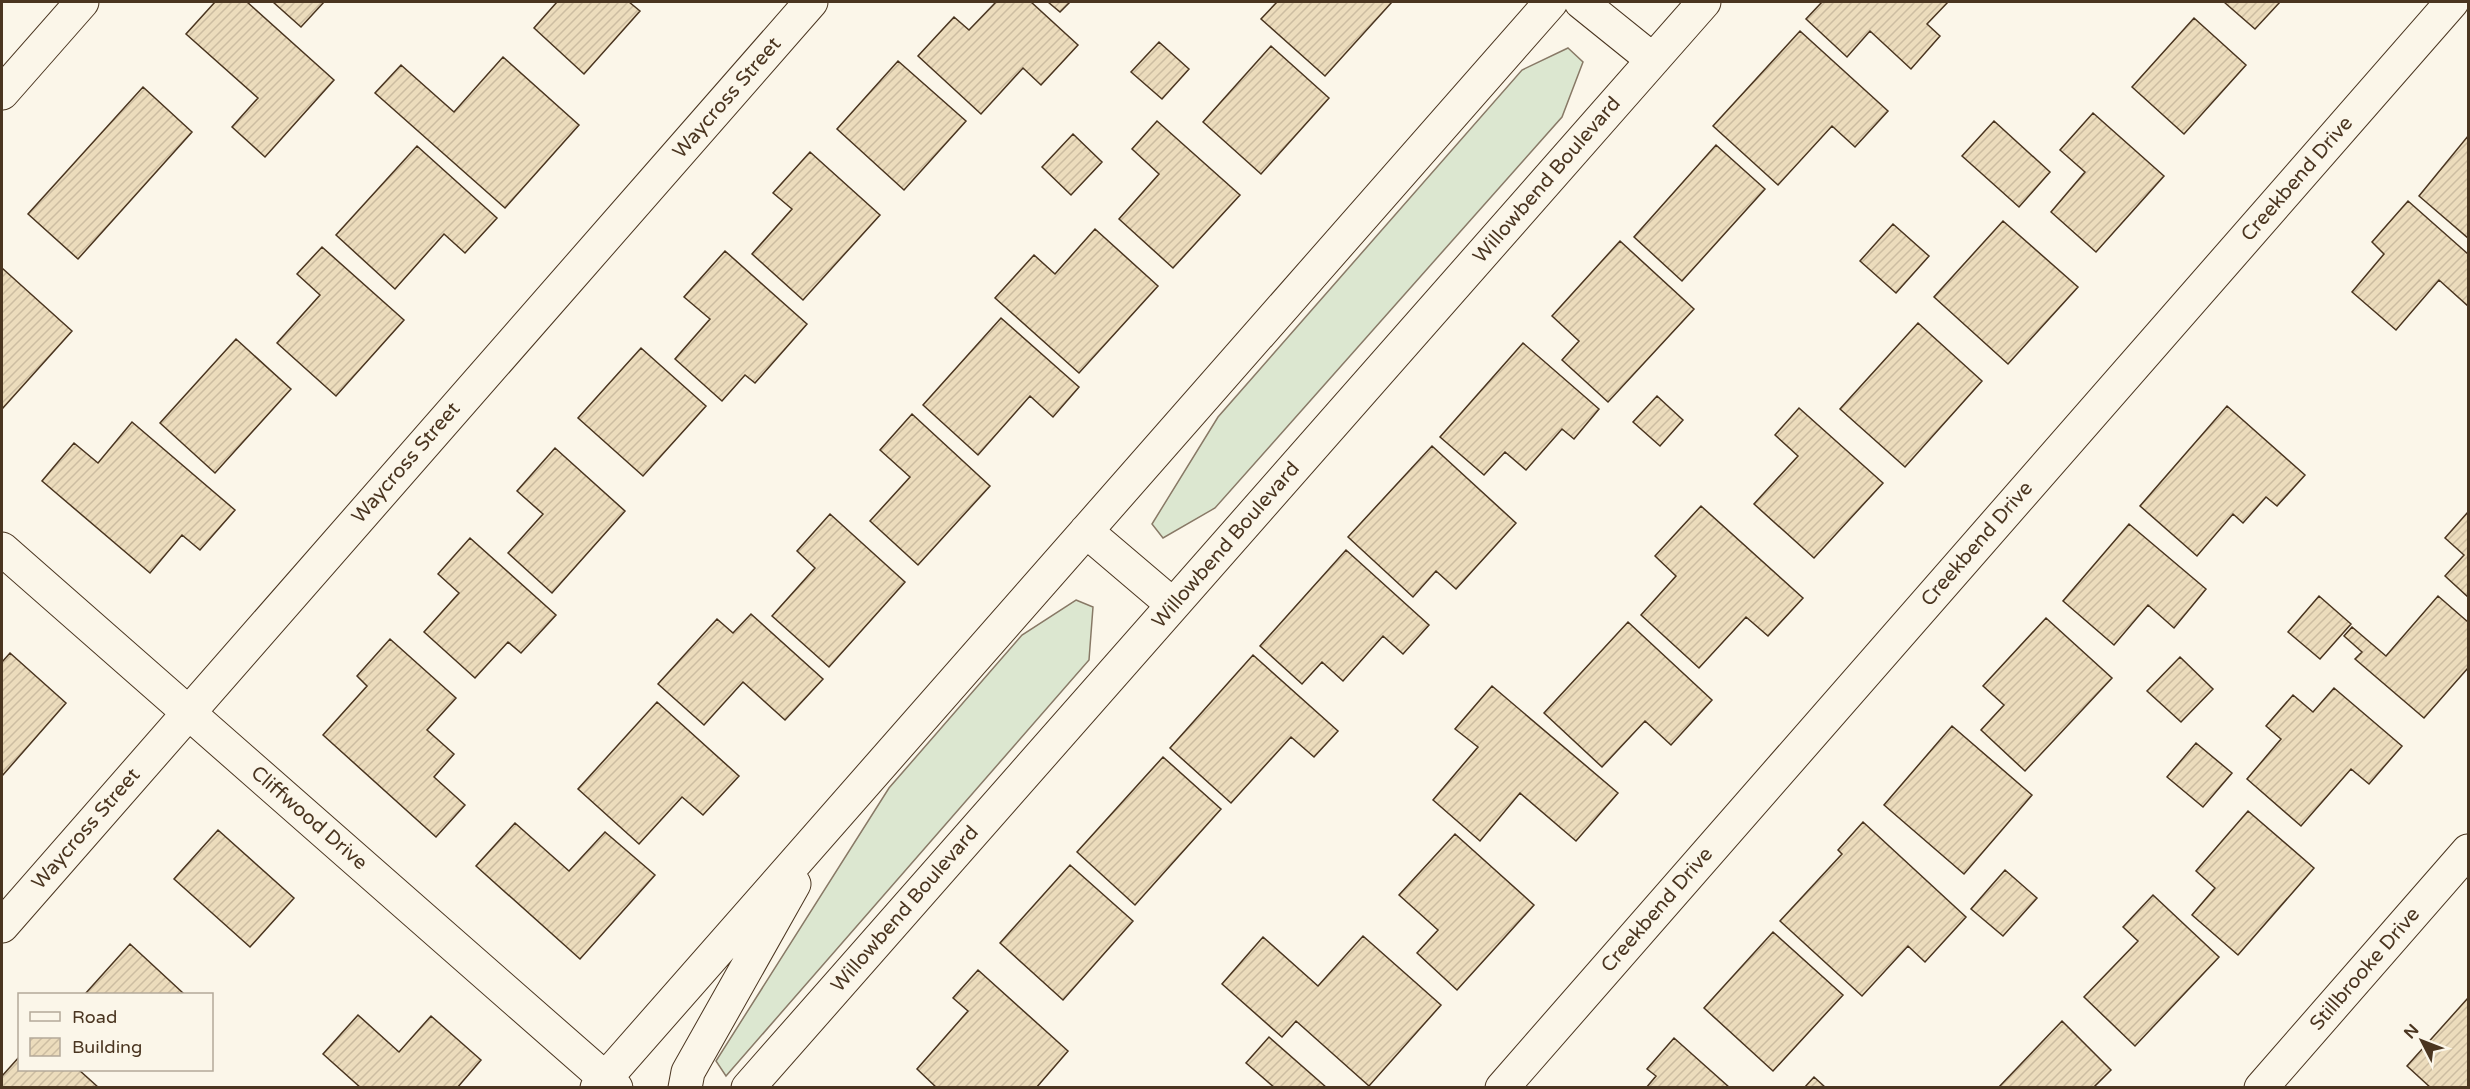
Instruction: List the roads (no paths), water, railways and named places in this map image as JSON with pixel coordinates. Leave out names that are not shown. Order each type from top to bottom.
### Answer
[{"type":"street","points":[[2,93],[82,2]]},
{"type":"street","name":"Waycross Street","points":[[2,926],[811,2]]},
{"type":"street","points":[[606,1085],[827,825],[1551,2]]},
{"type":"street","points":[[1581,2],[1653,60]]},
{"type":"street","name":"Willowbend Boulevard","points":[[748,1088],[1704,2]]},
{"type":"street","name":"Creekbend Drive","points":[[1502,1088],[2452,2]]},
{"type":"street","points":[[1086,531],[1173,605]]},
{"type":"street","name":"Cliffwood Drive","points":[[2,549],[606,1085]]},
{"type":"street","points":[[685,1088],[688,1072],[827,825]]},
{"type":"street","name":"Stillbrooke Drive","points":[[2261,1088],[2469,851]]}]
